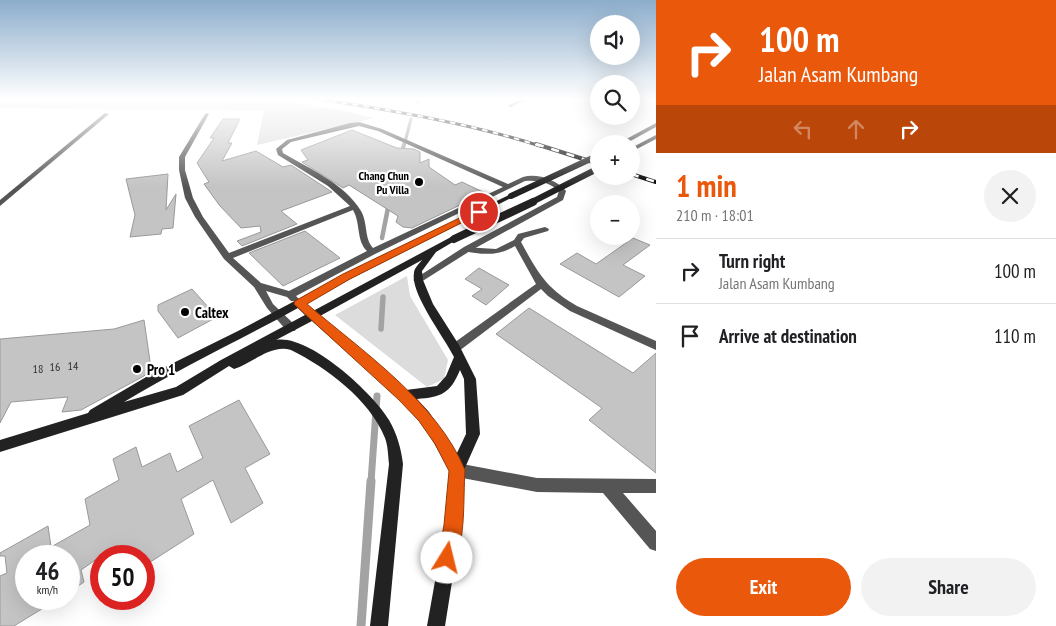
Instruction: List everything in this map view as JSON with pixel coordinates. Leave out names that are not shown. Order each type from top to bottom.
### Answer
[{"type":"main road","points":[[637,135],[650,128]]},
{"type":"main road","points":[[640,145],[656,137]]},
{"type":"main road","points":[[87,418],[143,384],[299,304],[368,266],[590,159]]},
{"type":"main road","points":[[0,446],[87,418],[123,410],[179,391],[225,363],[454,239],[523,207],[590,173]]},
{"type":"main road","points":[[434,250],[418,271],[418,280],[428,305],[457,352],[470,379],[473,434],[457,470],[453,525],[436,626]]},
{"type":"main road","points":[[299,304],[404,395],[424,416],[440,439],[457,470]]},
{"type":"main road","points":[[225,363],[235,364],[274,344],[285,343],[318,359],[366,399],[384,423],[394,449],[396,464],[378,626]]},
{"type":"main road","points":[[404,395],[439,392],[451,380],[457,352]]},
{"type":"street","points":[[0,204],[90,128]]},
{"type":"street","points":[[199,128],[182,157],[182,170],[189,198],[199,217],[227,257],[258,285],[270,306],[291,328]]},
{"type":"street","points":[[338,128],[289,141],[279,149],[280,154],[341,193],[362,218],[363,242],[366,248],[372,252]]},
{"type":"street","points":[[374,128],[508,187]]},
{"type":"street","points":[[290,295],[372,252],[524,178],[551,182],[563,192],[560,198],[467,249],[418,280]]},
{"type":"street","points":[[227,257],[354,207]]},
{"type":"street","points":[[467,249],[494,253],[518,242],[521,236],[545,230]]},
{"type":"street","points":[[518,242],[542,284],[550,293],[566,305],[656,346]]},
{"type":"street","points":[[457,352],[542,284]]},
{"type":"street","points":[[258,285],[290,295],[299,304]]},
{"type":"street","points":[[457,470],[537,485],[656,486]]},
{"type":"street","points":[[607,486],[656,543]]},
{"type":"shaded area","points":[[260,128],[330,128],[257,145]]},
{"type":"shaded area","points":[[407,276],[410,296],[448,360],[444,379],[427,387],[335,315]]},
{"type":"building","points":[[217,128],[235,128],[228,143],[232,143],[222,161],[256,151],[283,167],[291,165],[332,192],[281,211],[297,224],[242,246],[237,241],[261,232],[260,226],[241,228],[220,206],[204,184],[209,182],[197,163],[214,138],[210,138]]},
{"type":"building","points":[[352,130],[397,148],[414,149],[420,152],[420,163],[429,159],[429,167],[455,185],[462,182],[485,193],[412,228],[403,227],[396,222],[398,216],[349,185],[343,188],[302,162],[308,160],[301,150]]},
{"type":"building","points":[[168,174],[166,210],[176,194],[173,228],[162,229],[161,234],[130,237],[135,215],[126,179]]},
{"type":"building","points":[[305,231],[340,258],[283,286],[249,253]]},
{"type":"building","points":[[640,241],[650,245],[623,265],[645,276],[619,297],[560,264],[577,253],[596,264],[623,245],[640,245]]},
{"type":"building","points":[[479,268],[509,285],[486,305],[472,296],[482,289],[465,279]]},
{"type":"building","name":"Caltex","points":[[192,289],[217,317],[178,338],[158,311],[158,305]]},
{"type":"building","points":[[529,308],[633,373],[656,353],[656,473],[589,420],[602,408],[496,334]]},
{"type":"building","points":[[144,320],[151,368],[144,376],[81,410],[62,412],[68,397],[11,402],[0,423],[0,339],[114,329]]},
{"type":"building","points":[[239,400],[270,454],[245,468],[263,503],[231,523],[213,480],[181,499],[194,534],[155,559],[155,545],[90,545],[90,564],[81,570],[84,582],[80,585],[80,545],[55,545],[90,525],[85,499],[119,480],[113,459],[136,447],[142,467],[170,453],[177,472],[203,458],[189,426]]},
{"type":"building","points":[[48,526],[51,545],[15,545],[15,610],[40,610],[14,626],[0,626],[0,576],[7,573],[5,556],[0,556],[0,553]]},
{"type":"waterway","points":[[404,146],[409,128]]},
{"type":"waterway","points":[[401,156],[404,144]]},
{"type":"waterway","points":[[382,238],[389,203]]},
{"type":"waterway","points":[[381,329],[383,297]]},
{"type":"waterway","points":[[371,482],[377,396]]},
{"type":"waterway","points":[[361,626],[371,481]]},
{"type":"railway","points":[[475,128],[540,146]]},
{"type":"railway","points":[[536,144],[590,161]]},
{"type":"railway","points":[[640,177],[656,182]]},
{"type":"place","name":"Chang Chun Pu Villa","points":[[419,182]]},
{"type":"place","name":"Caltex","points":[[185,312]]},
{"type":"place","name":"Pro 1","points":[[137,369]]},
{"type":"route","points":[[447,558],[453,525],[457,470],[440,439],[424,416],[404,395],[299,304],[347,277],[479,212]]}]
